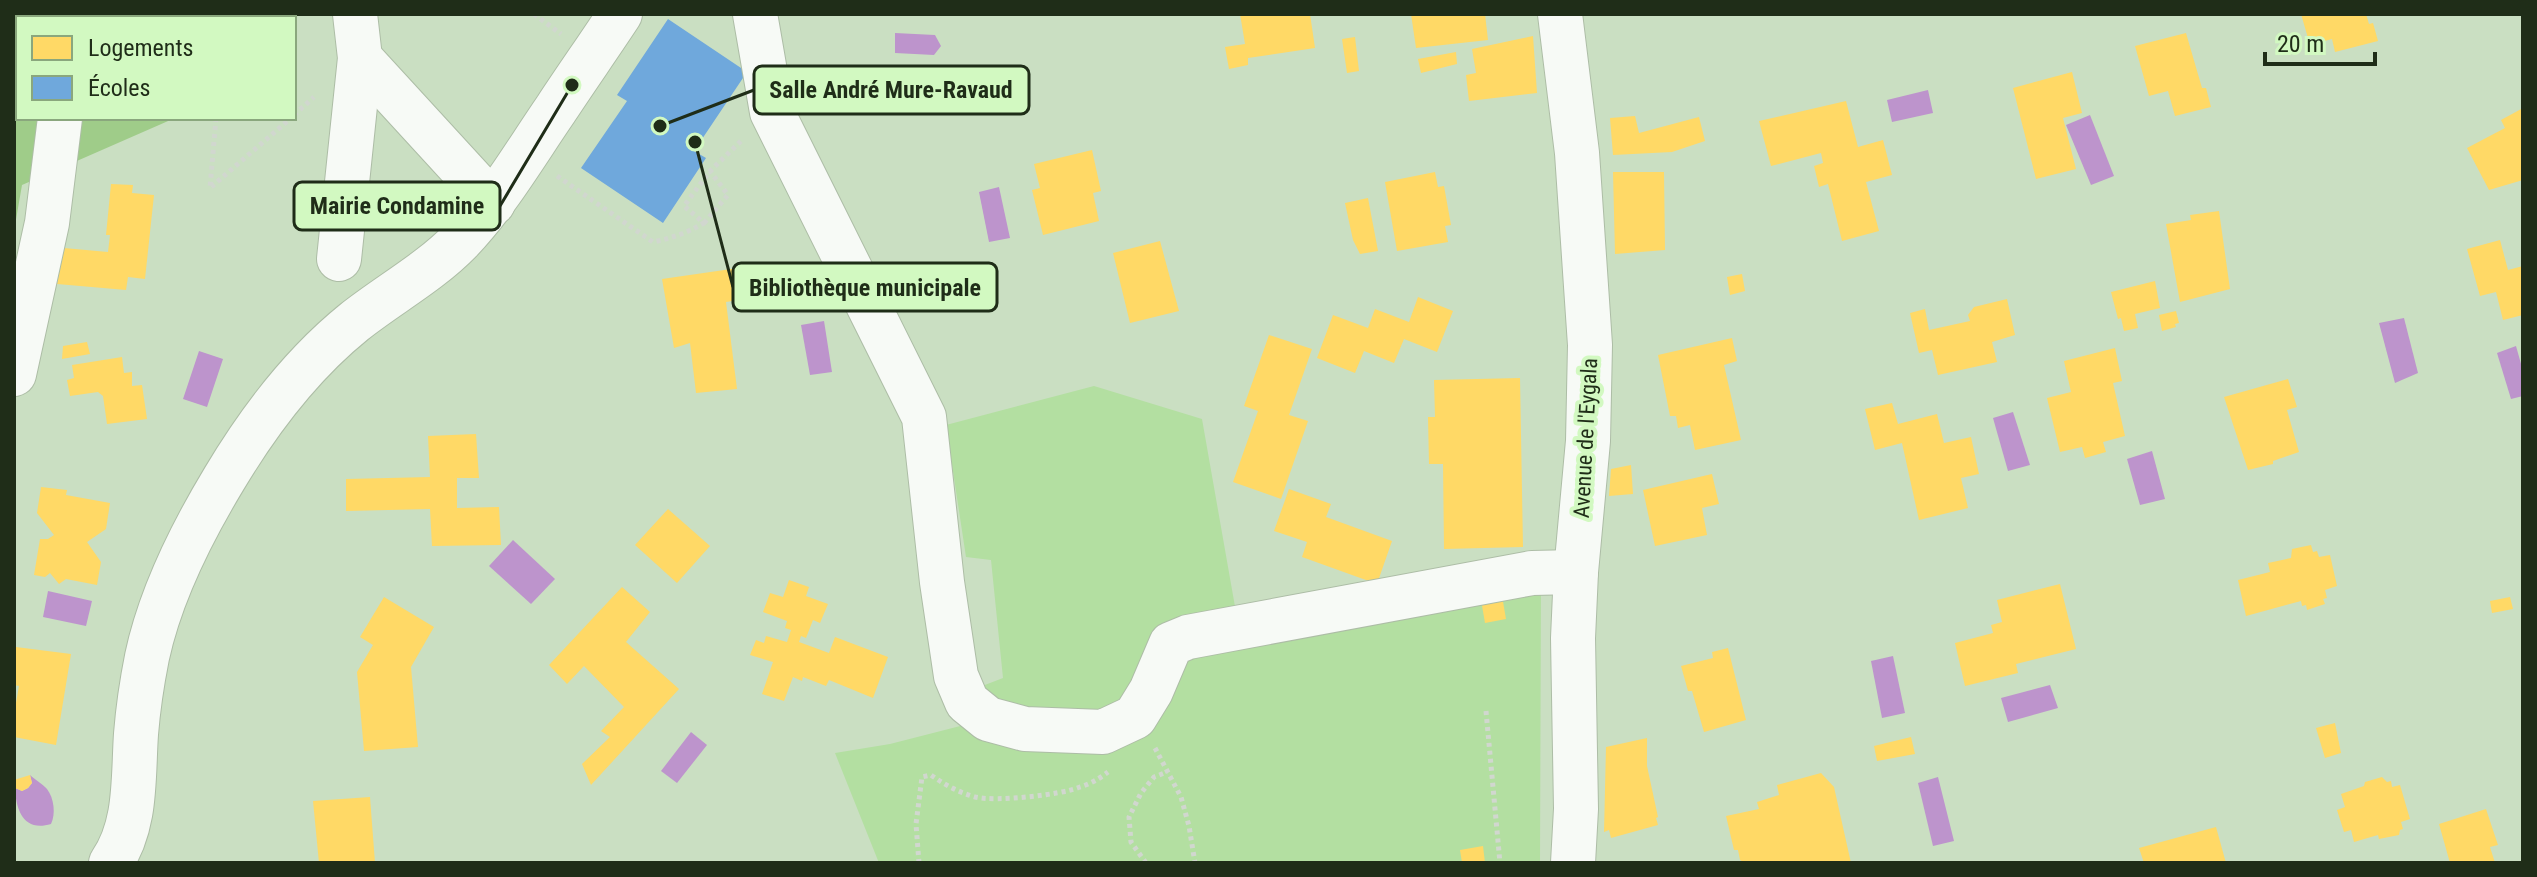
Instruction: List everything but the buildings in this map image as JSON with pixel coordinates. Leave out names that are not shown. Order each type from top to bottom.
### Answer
[{"type":"street","points":[[339,259],[360,58],[355,14]]},
{"type":"street","points":[[111,863],[128,827],[136,732],[148,654],[168,589],[192,537],[225,478],[315,356],[354,322],[459,243],[493,203],[527,155],[620,14]]},
{"type":"street","points":[[755,14],[772,112],[924,417],[956,676],[967,702],[988,719],[1025,729],[1103,732],[1135,717],[1151,691],[1171,644],[1188,637],[1532,573],[1576,572]]},
{"type":"street","name":"Avenue de l'Eygala","points":[[1560,14],[1577,153],[1590,345],[1588,441],[1576,572],[1572,668],[1576,809],[1573,863]]},
{"type":"street","points":[[360,58],[493,203]]},
{"type":"street","points":[[14,374],[47,223],[60,120]]},
{"type":"path","points":[[534,14],[564,36]]},
{"type":"path","points":[[704,223],[684,206],[710,171],[772,112]]},
{"type":"path","points":[[216,120],[210,188],[289,120]]},
{"type":"path","points":[[527,155],[653,242],[686,234],[704,223],[728,195],[710,171]]},
{"type":"path","points":[[1486,711],[1500,863]]},
{"type":"path","points":[[1135,717],[1181,797],[1195,863]]},
{"type":"path","points":[[919,863],[916,824],[922,777],[931,775],[948,787],[979,798],[1036,796],[1078,788],[1110,771]]},
{"type":"path","points":[[1146,863],[1131,842],[1129,817],[1141,793],[1154,777],[1167,772]]},
{"type":"green space","points":[[14,14],[254,14],[16,16],[16,120],[170,120],[22,185],[14,231]]},
{"type":"green space","points":[[1094,386],[1202,419],[1237,618],[1135,689],[1110,715],[1028,724],[977,688],[1003,678],[991,560],[966,557],[946,425]]},
{"type":"green space","points":[[1541,582],[1540,863],[879,863],[835,753],[890,744],[972,723],[1103,739],[1170,660]]},
{"type":"shaded area","points":[[895,33],[935,35],[941,46],[934,55],[895,53]]},
{"type":"shaded area","points":[[1928,90],[1933,113],[1892,122],[1887,100]]},
{"type":"shaded area","points":[[2090,115],[2114,176],[2091,185],[2066,125]]},
{"type":"shaded area","points":[[999,187],[1010,238],[989,242],[979,192]]},
{"type":"shaded area","points":[[2404,318],[2418,373],[2395,383],[2379,323]]},
{"type":"shaded area","points":[[824,321],[832,372],[810,375],[801,325]]},
{"type":"shaded area","points":[[2516,346],[2523,371],[2523,396],[2511,399],[2497,353]]},
{"type":"shaded area","points":[[199,351],[223,359],[207,407],[183,399]]},
{"type":"shaded area","points":[[2013,412],[2030,465],[2008,471],[1993,418]]},
{"type":"shaded area","points":[[2152,451],[2165,499],[2140,505],[2127,459]]},
{"type":"shaded area","points":[[513,540],[555,579],[531,604],[489,566]]},
{"type":"shaded area","points":[[48,591],[92,601],[86,626],[43,617]]},
{"type":"shaded area","points":[[1893,656],[1905,713],[1882,718],[1871,661]]},
{"type":"shaded area","points":[[2050,685],[2058,708],[2008,722],[2001,698]]},
{"type":"shaded area","points":[[691,732],[707,745],[677,783],[661,771]]},
{"type":"shaded area","points":[[30,775],[45,787],[51,797],[54,811],[51,824],[34,825],[20,812],[15,788],[22,791],[28,788],[32,783]]},
{"type":"shaded area","points":[[1938,777],[1954,841],[1933,846],[1918,783]]},
{"type":"place","name":"Mairie Condamine","points":[[572,85]]},
{"type":"place","name":"Salle André Mure-Ravaud","points":[[660,126]]},
{"type":"place","name":"Bibliothèque municipale","points":[[695,142]]}]
